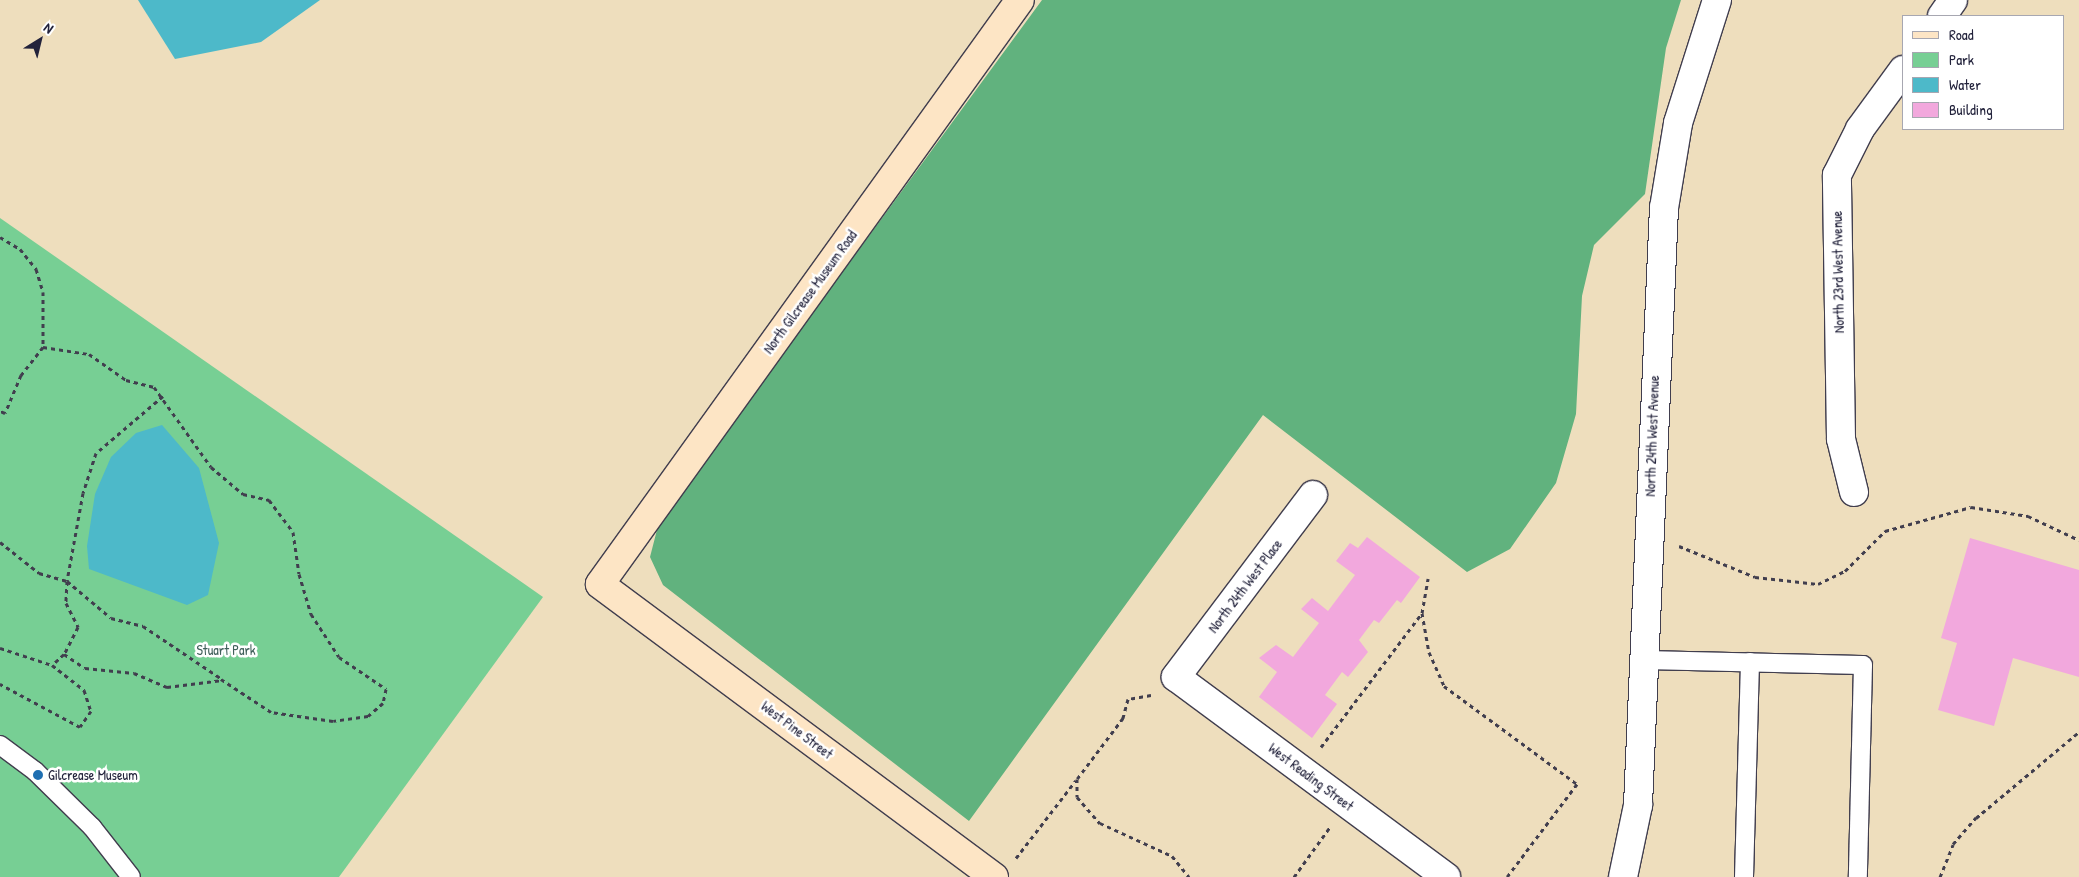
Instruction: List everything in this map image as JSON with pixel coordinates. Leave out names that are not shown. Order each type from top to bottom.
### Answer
[{"type":"street","name":"North Gilcrease Museum Road","points":[[600,584],[1020,0]]},
{"type":"street","name":"North 24th West Avenue","points":[[1622,877],[1638,805],[1648,537],[1664,208],[1678,123],[1716,0]]},
{"type":"street","points":[[1943,15],[1953,0]]},
{"type":"street","name":"North 23rd West Avenue","points":[[1854,492],[1841,439],[1837,175],[1860,129],[1902,71]]},
{"type":"street","name":"North 24th West Place","points":[[1176,677],[1313,495]]},
{"type":"street","name":"West Pine Street","points":[[600,584],[1004,869]]},
{"type":"street","name":"West Reading Street","points":[[1176,677],[1446,877]]},
{"type":"lane","points":[[1643,660],[1862,665],[1858,877]]},
{"type":"lane","points":[[1744,877],[1750,662]]},
{"type":"lane","points":[[0,745],[35,771],[92,827],[130,877]]},
{"type":"path","points":[[0,237],[20,249],[36,269],[43,292],[43,347],[21,375],[5,413],[0,411]]},
{"type":"path","points":[[0,542],[39,573],[67,581],[111,618],[143,626],[271,712],[333,721],[368,716],[383,703],[386,688],[339,657],[311,614],[299,574],[293,532],[269,500],[243,494],[211,467],[163,396],[154,387],[126,380],[89,354],[43,347]]},
{"type":"path","points":[[52,665],[64,654],[78,627],[66,603],[67,581],[83,493],[96,453],[163,396]]},
{"type":"path","points":[[1648,537],[1670,540],[1694,555],[1755,576],[1818,584],[1845,571],[1885,531],[1971,507],[2028,516],[2079,540]]},
{"type":"path","points":[[1428,579],[1422,613],[1429,652],[1444,686],[1577,784],[1507,877]]},
{"type":"path","points":[[1303,771],[1422,613]]},
{"type":"path","points":[[0,648],[52,665],[84,690],[91,710],[80,727],[0,684]]},
{"type":"path","points":[[64,654],[85,668],[134,673],[167,687],[221,678]]},
{"type":"path","points":[[1004,869],[1077,779],[1123,718],[1128,699],[1151,695],[1176,677]]},
{"type":"path","points":[[1940,877],[1953,844],[1976,818],[2079,732]]},
{"type":"path","points":[[1077,779],[1077,797],[1100,823],[1172,856],[1189,877]]},
{"type":"path","points":[[1294,877],[1347,804]]},
{"type":"green space","points":[[1042,0],[1681,0],[1666,48],[1645,194],[1594,245],[1582,296],[1576,414],[1556,483],[1510,549],[1467,572],[1263,415],[969,821],[663,585],[650,557],[659,522]]},
{"type":"green space","name":"Stuart Park","points":[[0,218],[543,597],[339,877],[0,877]]},
{"type":"water","points":[[138,0],[320,0],[261,42],[175,59]]},
{"type":"water","points":[[162,425],[199,468],[219,543],[208,595],[187,605],[89,569],[87,546],[95,494],[111,457],[136,433]]},
{"type":"building","points":[[1367,537],[1420,577],[1401,603],[1397,600],[1379,623],[1374,620],[1359,640],[1368,652],[1348,677],[1342,672],[1325,695],[1337,704],[1312,738],[1259,697],[1277,672],[1259,658],[1276,645],[1293,657],[1319,623],[1301,609],[1312,598],[1328,611],[1355,575],[1336,561],[1350,543],[1358,548]]},
{"type":"building","points":[[1970,538],[2079,570],[2079,677],[2013,658],[1994,726],[1938,710],[1957,643],[1941,638]]},
{"type":"place","name":"Gilcrease Museum","points":[[38,775]]}]
